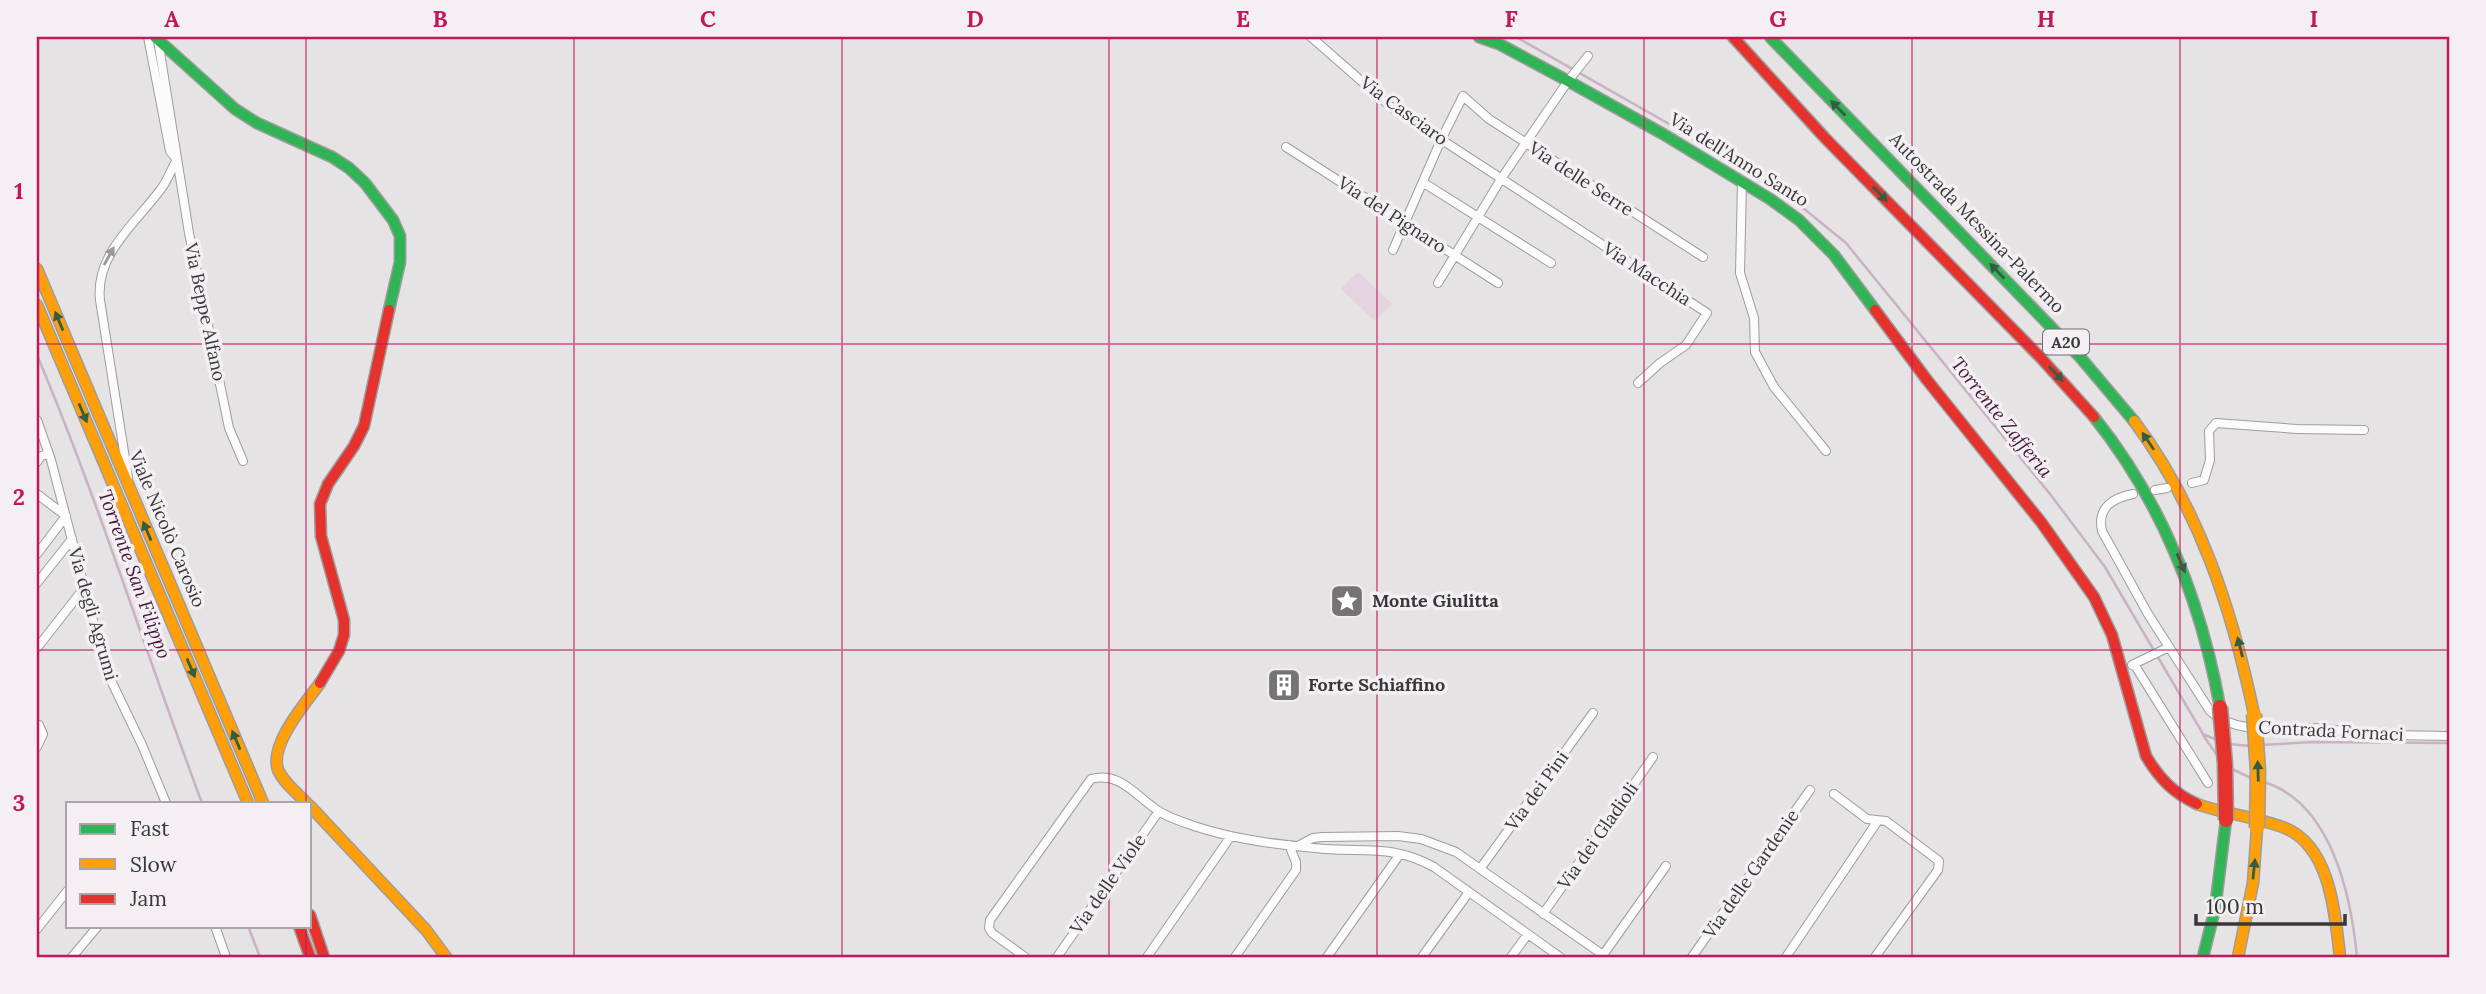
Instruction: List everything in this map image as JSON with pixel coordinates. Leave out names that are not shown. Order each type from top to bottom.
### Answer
[{"type":"main road","name":"Via dell'Anno Santo","points":[[1479,37],[1499,44],[1569,79],[1742,182],[1799,220],[1844,266],[1884,323],[2041,522],[2102,611],[2131,665],[2146,756],[2155,775],[2172,792],[2192,803],[2288,829],[2303,839],[2315,854],[2324,878],[2336,926],[2340,957]]},
{"type":"main road","name":"A20","points":[[1733,37],[1795,106],[2037,353],[2109,436],[2157,512],[2184,572],[2209,647],[2220,707],[2225,764],[2225,820],[2218,891],[2203,957]]},
{"type":"main road","name":"Autostrada Messina-Palermo","points":[[1770,37],[2094,372],[2133,419],[2196,524],[2237,632],[2254,714],[2258,771],[2257,828],[2253,883],[2238,957]]},
{"type":"main road","points":[[154,38],[246,116],[332,157],[349,168],[365,183],[393,220],[400,236],[398,271],[364,426],[357,443],[323,493],[319,510],[321,530],[344,619],[342,645],[335,662],[284,736],[277,753],[278,769],[306,802]]},
{"type":"main road","name":"Viale Nicolò Carosio","points":[[37,269],[263,802]]},
{"type":"main road","name":"Viale Nicolò Carosio","points":[[37,305],[248,802]]},
{"type":"main road","points":[[312,809],[426,930],[446,957]]},
{"type":"main road","points":[[312,921],[324,957]]},
{"type":"main road","points":[[300,928],[310,957]]},
{"type":"street","name":"Via Casciaro","points":[[1311,37],[1380,99],[1501,180]]},
{"type":"street","name":"Via Beppe Alfano","points":[[154,38],[188,233],[220,390],[229,428],[243,461]]},
{"type":"street","points":[[1438,283],[1501,180],[1584,60]]},
{"type":"street","name":"Via delle Serre","points":[[1441,140],[1464,96],[1489,119],[1526,144],[1703,257]]},
{"type":"street","points":[[1393,250],[1441,140]]},
{"type":"street","name":"Via del Pignaro","points":[[1286,147],[1497,283]]},
{"type":"street","points":[[130,491],[100,300],[100,279],[114,246],[162,188],[177,160]]},
{"type":"street","name":"Via Macchia","points":[[1501,180],[1707,313],[1686,345],[1638,383]]},
{"type":"street","points":[[1742,182],[1740,273],[1754,318],[1754,348],[1757,360],[1774,387],[1826,451]]},
{"type":"street","points":[[1424,183],[1551,263]]},
{"type":"street","name":"Via degli Agrumi","points":[[37,420],[48,446],[106,670],[166,802]]},
{"type":"street","points":[[2192,483],[2204,480],[2210,460],[2209,431],[2216,423],[2364,430]]},
{"type":"street","points":[[37,462],[41,456],[48,454]]},
{"type":"street","points":[[2155,490],[2167,488]]},
{"type":"street","points":[[37,494],[66,516],[37,554]]},
{"type":"street","name":"Contrada Fornaci","points":[[2133,494],[2108,503],[2101,518],[2102,531],[2166,648],[2210,711],[2218,718],[2275,730],[2315,728],[2375,734],[2449,736]]},
{"type":"street","points":[[37,583],[72,539]]},
{"type":"street","points":[[37,649],[84,588]]},
{"type":"street","points":[[2166,648],[2131,665],[2208,783]]},
{"type":"street","name":"Via dei Pini","points":[[1480,869],[1593,713]]},
{"type":"street","points":[[37,747],[43,734],[38,725]]},
{"type":"street","name":"Via dei Gladioli","points":[[1543,914],[1653,757]]},
{"type":"street","points":[[1024,957],[992,933],[989,928],[990,920],[1091,779],[1104,776],[1118,779],[1159,811],[1197,827],[1231,836],[1293,846],[1376,849],[1400,854],[1434,867],[1560,957]]},
{"type":"street","name":"Via delle Gardenie","points":[[1692,957],[1810,790]]},
{"type":"street","points":[[1834,794],[1867,819],[1886,821],[1939,862],[1938,870],[1875,957]]},
{"type":"street","name":"Via delle Viole","points":[[1057,957],[1159,811]]},
{"type":"street","points":[[1786,957],[1877,822]]},
{"type":"street","points":[[1147,957],[1231,836]]},
{"type":"street","points":[[1293,846],[1322,837],[1398,836],[1438,844],[1456,852],[1604,956],[1666,866]]},
{"type":"street","points":[[1236,957],[1296,870],[1293,846]]},
{"type":"street","points":[[1327,957],[1400,854]]},
{"type":"street","points":[[1422,957],[1469,892]]},
{"type":"street","points":[[37,929],[66,893]]},
{"type":"street","points":[[72,957],[96,928]]},
{"type":"street","points":[[216,928],[226,957]]},
{"type":"street","points":[[1511,957],[1528,934]]},
{"type":"shaded area","points":[[1358,272],[1392,304],[1375,321],[1341,289]]},
{"type":"waterway","name":"Torrente Zafferia","points":[[1516,37],[1736,162],[1792,199],[1846,243],[2050,494],[2105,567],[2203,734],[2219,741]]},
{"type":"waterway","name":"Torrente San Filippo","points":[[37,355],[81,466],[202,802]]},
{"type":"waterway","points":[[2203,735],[2219,758]]},
{"type":"waterway","name":"Torrente Zafferia","points":[[2260,745],[2314,742],[2449,743]]},
{"type":"waterway","name":"Torrente Zafferia","points":[[2229,744],[2250,746]]},
{"type":"waterway","points":[[2232,769],[2251,778]]},
{"type":"waterway","points":[[2264,782],[2287,793],[2306,810],[2322,831],[2343,880],[2357,957]]},
{"type":"waterway","name":"Torrente San Filippo","points":[[249,928],[260,957]]},
{"type":"traffic: fast","points":[[155,37],[235,109],[257,123],[332,157],[365,183],[393,220],[400,236],[400,262],[389,310]]},
{"type":"traffic: fast","points":[[1479,37],[1499,44],[1568,81],[1663,134],[1770,199],[1799,220],[1834,255],[1875,310]]},
{"type":"traffic: fast","points":[[1770,37],[2080,357],[2134,421]]},
{"type":"traffic: fast","points":[[2094,417],[2140,483],[2175,554],[2202,629],[2220,707]]},
{"type":"traffic: fast","points":[[2203,957],[2215,909],[2226,820]]},
{"type":"traffic: slow","points":[[37,269],[263,802]]},
{"type":"traffic: slow","points":[[37,305],[248,802]]},
{"type":"traffic: slow","points":[[2134,421],[2157,454],[2195,524],[2224,598],[2254,714]]},
{"type":"traffic: slow","points":[[306,802],[284,779],[278,770],[277,760],[279,748],[290,724],[320,683]]},
{"type":"traffic: slow","points":[[2254,714],[2258,771],[2257,828]]},
{"type":"traffic: slow","points":[[2197,804],[2274,824],[2300,837],[2312,850],[2328,884],[2340,957]]},
{"type":"traffic: slow","points":[[312,808],[426,930],[446,957]]},
{"type":"traffic: slow","points":[[2238,957],[2253,883],[2257,828]]},
{"type":"traffic: jam","points":[[1733,37],[1825,138],[2040,357],[2094,417]]},
{"type":"traffic: jam","points":[[320,683],[339,651],[344,635],[344,620],[321,536],[320,504],[328,484],[364,426],[389,310]]},
{"type":"traffic: jam","points":[[1875,310],[1927,380],[2041,522],[2094,597],[2112,635],[2146,756],[2167,784],[2197,804]]},
{"type":"traffic: jam","points":[[2220,707],[2226,820]]},
{"type":"traffic: jam","points":[[312,921],[324,957]]},
{"type":"traffic: jam","points":[[300,928],[310,957]]},
{"type":"place","name":"Monte Giulitta","points":[[1347,601]]},
{"type":"place","name":"Forte Schiaffino","points":[[1284,685]]}]
